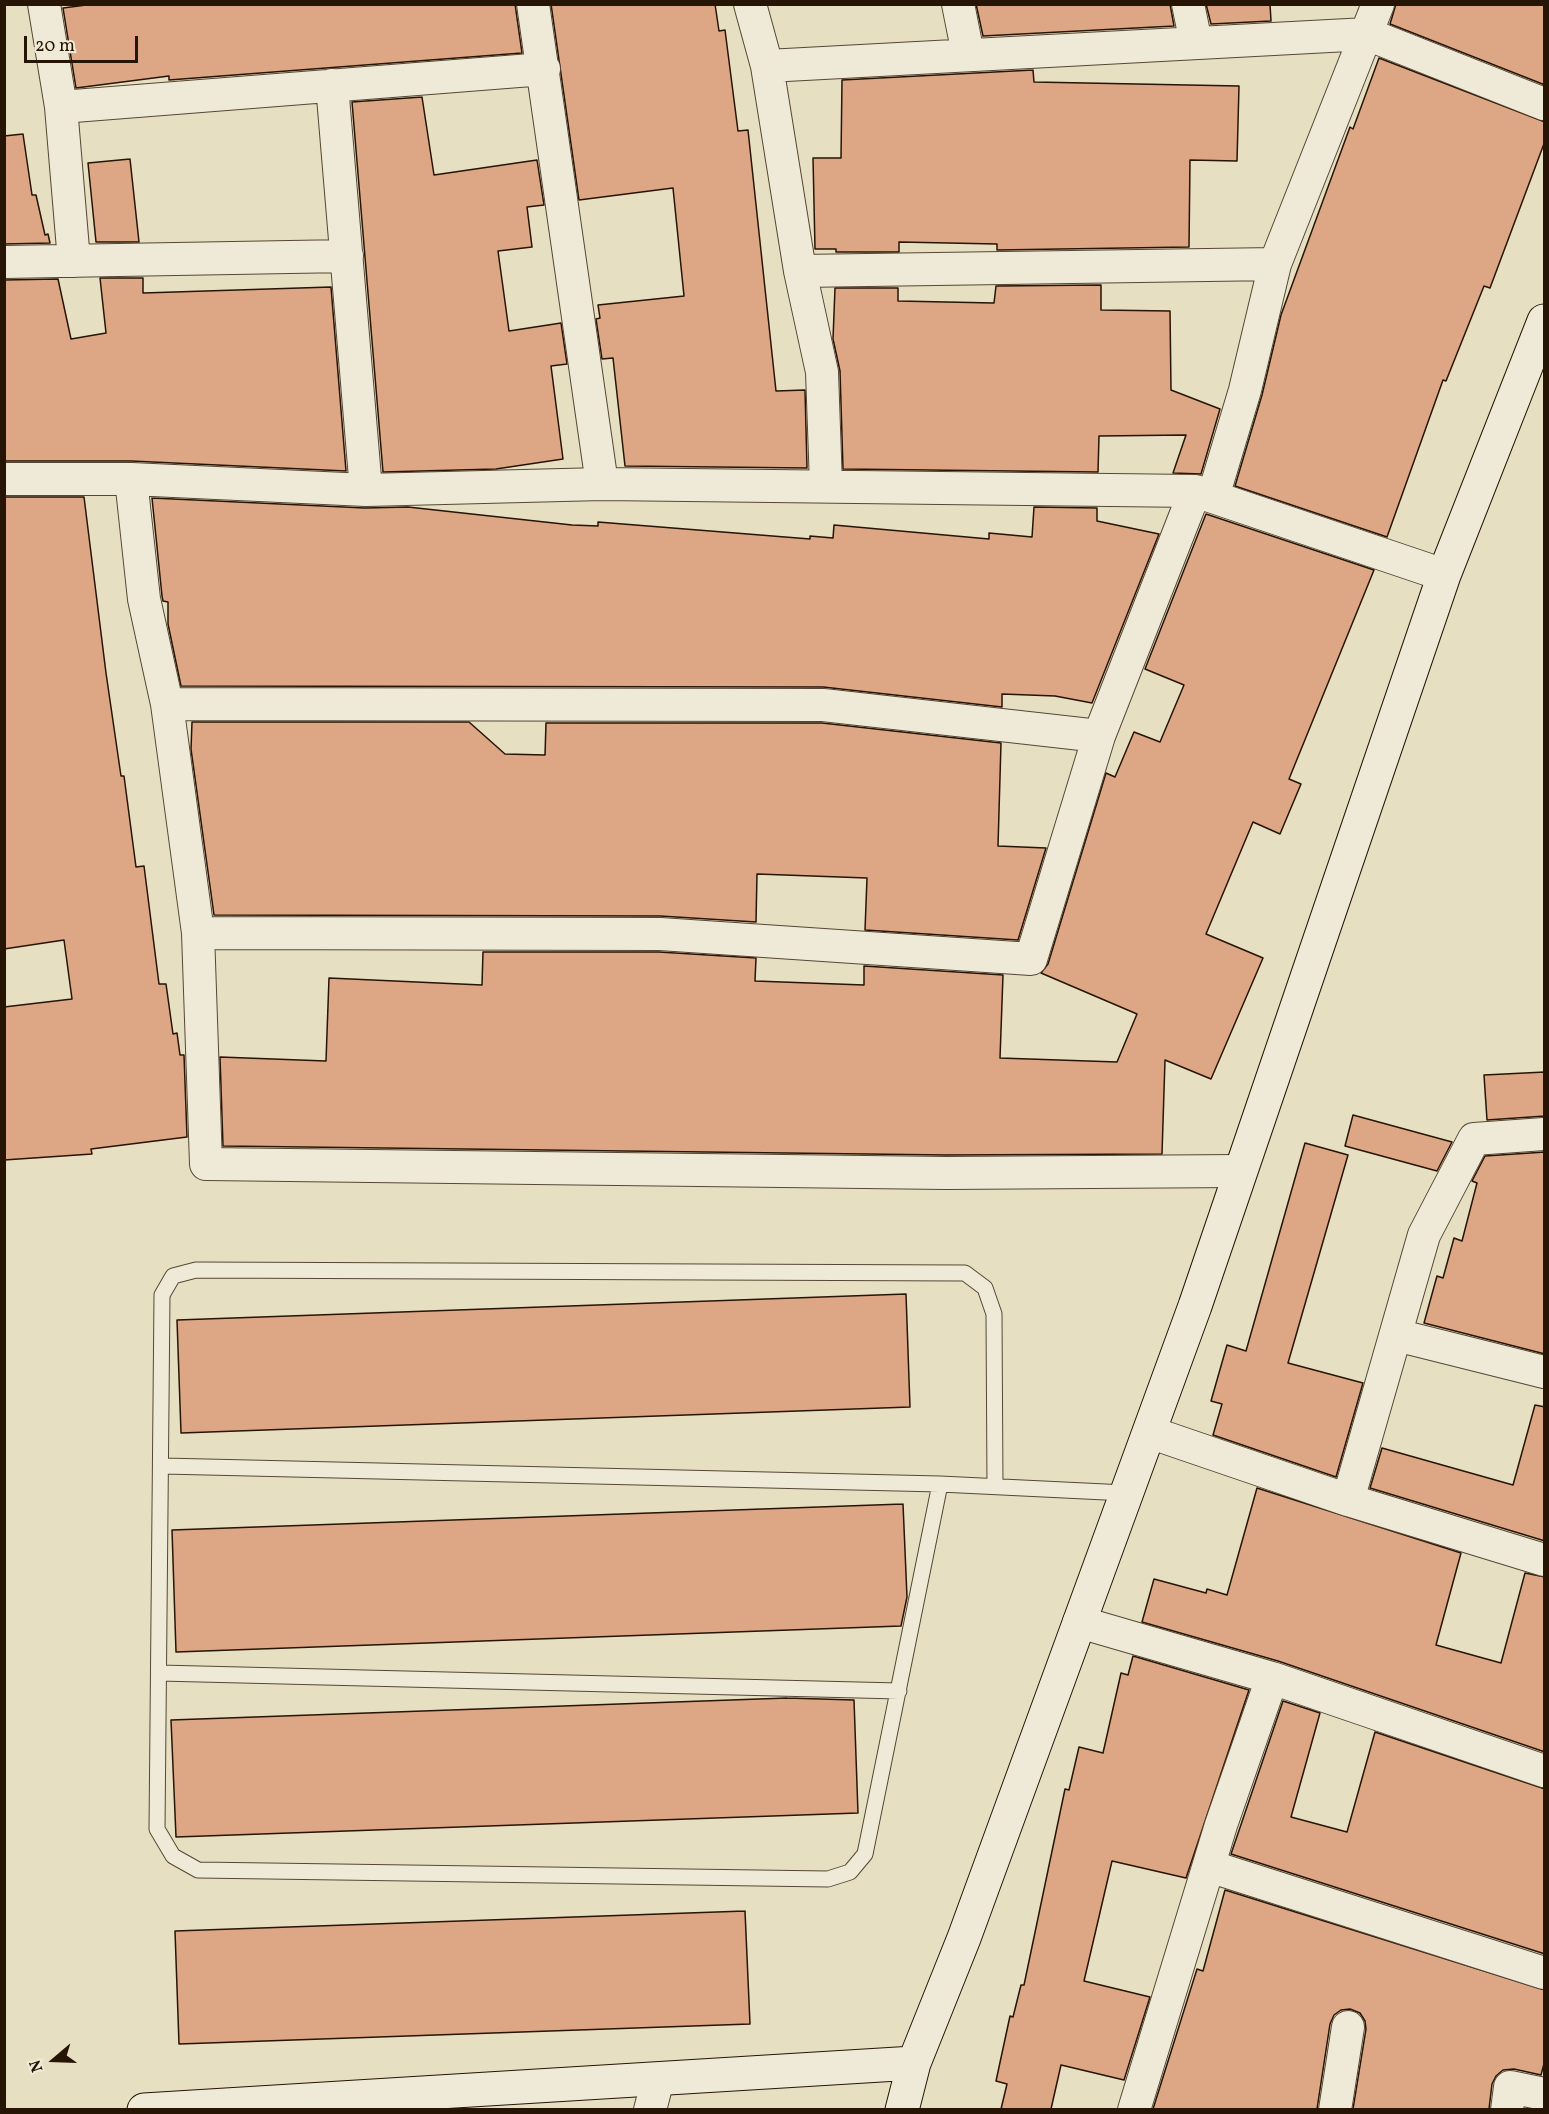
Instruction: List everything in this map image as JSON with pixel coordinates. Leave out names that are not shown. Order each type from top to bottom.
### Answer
[{"type":"street","points":[[44,4],[61,107],[74,261]]},
{"type":"street","points":[[533,4],[602,484]]},
{"type":"street","points":[[750,4],[751,15],[767,66],[800,271],[822,372],[826,485]]},
{"type":"street","points":[[958,4],[968,54]]},
{"type":"street","points":[[1188,4],[1196,43]]},
{"type":"street","points":[[198,933],[660,934],[1032,959],[1099,736],[1204,494],[1245,390],[1275,264],[1378,4]]},
{"type":"street","points":[[767,66],[1367,34],[1545,104]]},
{"type":"street","points":[[61,107],[544,69]]},
{"type":"street","points":[[332,85],[366,490]]},
{"type":"street","points":[[4,262],[347,255]]},
{"type":"street","points":[[800,271],[1275,264]]},
{"type":"street","points":[[902,2109],[914,2063],[964,1938],[1149,1432],[1444,574],[1545,321]]},
{"type":"street","points":[[4,479],[131,479],[366,490],[602,484],[826,485],[1204,494],[1444,574]]},
{"type":"street","points":[[131,479],[144,598],[167,704],[198,933],[206,1164],[946,1173],[1240,1171]]},
{"type":"street","points":[[167,704],[823,705],[1099,736]]},
{"type":"street","points":[[1348,1500],[1424,1235],[1474,1139],[1545,1134]]},
{"type":"street","points":[[1396,1335],[1545,1372]]},
{"type":"street","points":[[1149,1432],[1348,1500],[1545,1560]]},
{"type":"street","points":[[1079,1622],[1272,1678],[1545,1771]]},
{"type":"street","points":[[1134,2109],[1209,1866],[1272,1678]]},
{"type":"street","points":[[1209,1866],[1545,1973]]},
{"type":"street","points":[[1335,2109],[1348,2027]]},
{"type":"street","points":[[144,2109],[654,2094],[914,2063]]},
{"type":"street","points":[[1507,2109],[1510,2087],[1545,2094]]},
{"type":"lane","points":[[940,1484],[865,1854],[850,1872],[828,1879],[198,1870],[173,1856],[158,1829],[163,1466],[162,1295],[173,1276],[196,1270],[965,1273],[984,1288],[994,1314],[995,1486]]},
{"type":"lane","points":[[163,1466],[940,1484],[1126,1493]]},
{"type":"lane","points":[[159,1673],[898,1691]]},
{"type":"building","points":[[94,4],[515,4],[522,53],[169,80],[169,76],[76,88],[63,8]]},
{"type":"building","points":[[551,4],[715,4],[719,31],[725,30],[738,131],[748,130],[776,391],[805,390],[807,468],[625,466],[613,358],[602,359],[596,319],[600,318],[598,305],[684,296],[673,188],[579,200]]},
{"type":"building","points":[[976,4],[1170,4],[1174,26],[983,36]]},
{"type":"building","points":[[1206,4],[1270,4],[1271,21],[1211,24]]},
{"type":"building","points":[[1396,4],[1545,4],[1545,85],[1390,24]]},
{"type":"building","points":[[1379,58],[1545,122],[1545,141],[1490,288],[1484,286],[1446,381],[1443,380],[1387,537],[1235,486],[1262,395],[1281,315],[1350,127],[1353,129]]},
{"type":"building","points":[[1033,70],[1034,82],[1239,86],[1237,161],[1190,160],[1189,247],[997,250],[997,244],[899,242],[899,252],[836,252],[836,249],[815,249],[813,158],[841,158],[842,80]]},
{"type":"building","points":[[422,97],[434,175],[537,160],[544,205],[527,207],[532,247],[498,251],[509,331],[561,323],[567,364],[551,366],[563,459],[496,469],[383,472],[352,102]]},
{"type":"building","points":[[23,134],[32,195],[36,195],[45,235],[48,234],[50,243],[4,244],[4,136]]},
{"type":"building","points":[[130,159],[139,242],[96,242],[88,163]]},
{"type":"building","points":[[100,278],[143,278],[143,293],[331,287],[346,471],[131,461],[4,461],[4,280],[58,279],[71,339],[106,333]]},
{"type":"building","points":[[1101,285],[1101,310],[1170,311],[1171,390],[1220,409],[1201,474],[1173,473],[1186,435],[1099,436],[1098,472],[843,469],[840,371],[833,339],[835,288],[898,288],[898,301],[994,303],[996,286]]},
{"type":"building","points":[[4,497],[84,497],[106,673],[121,776],[124,776],[136,867],[144,866],[159,984],[166,984],[173,1034],[177,1033],[180,1055],[184,1055],[187,1137],[91,1149],[92,1154],[4,1160],[4,1007],[72,999],[64,940],[4,949]]},
{"type":"building","points":[[152,498],[365,508],[408,507],[572,525],[598,526],[598,522],[810,539],[810,536],[833,538],[834,525],[989,539],[989,533],[1032,537],[1034,507],[1097,508],[1097,521],[1159,534],[1092,703],[1055,696],[1002,694],[1002,707],[823,687],[181,686],[168,624],[168,602],[163,601],[162,596]]},
{"type":"building","points":[[1206,514],[1374,570],[1289,779],[1301,784],[1280,834],[1253,822],[1206,934],[1263,958],[1211,1079],[1165,1060],[1162,1154],[946,1155],[223,1146],[220,1057],[326,1061],[329,978],[482,985],[483,952],[659,952],[756,958],[755,981],[864,985],[864,966],[1003,975],[1000,1058],[1117,1062],[1137,1014],[1041,973],[1048,964],[1106,773],[1115,777],[1134,732],[1160,742],[1184,685],[1145,669]]},
{"type":"building","points":[[192,722],[469,722],[505,754],[545,755],[546,723],[822,723],[1001,743],[998,846],[1046,848],[1018,940],[865,930],[867,878],[757,874],[756,922],[660,916],[214,915],[191,749]]},
{"type":"building","points":[[1545,1072],[1545,1116],[1487,1120],[1484,1075]]},
{"type":"building","points":[[1353,1115],[1452,1142],[1437,1171],[1345,1146]]},
{"type":"building","points":[[1305,1143],[1348,1155],[1288,1363],[1363,1383],[1336,1477],[1213,1435],[1222,1404],[1211,1401],[1227,1345],[1246,1351]]},
{"type":"building","points":[[1545,1152],[1545,1354],[1424,1323],[1437,1276],[1443,1278],[1454,1238],[1462,1241],[1477,1183],[1472,1181],[1485,1156]]},
{"type":"building","points":[[906,1294],[910,1407],[181,1433],[177,1320]]},
{"type":"building","points":[[1535,1405],[1545,1407],[1545,1541],[1370,1488],[1382,1448],[1513,1485]]},
{"type":"building","points":[[1257,1488],[1461,1553],[1436,1645],[1501,1663],[1525,1573],[1545,1577],[1545,1752],[1278,1661],[1142,1622],[1154,1579],[1206,1593],[1207,1589],[1227,1595]]},
{"type":"building","points":[[903,1504],[907,1597],[901,1626],[176,1652],[172,1530]]},
{"type":"building","points":[[1133,1656],[1249,1690],[1186,1878],[1112,1861],[1084,1981],[1150,1997],[1124,2080],[1061,2065],[1051,2109],[1001,2109],[1007,2084],[996,2081],[1010,2016],[1013,2017],[1021,1985],[1024,1985],[1065,1789],[1069,1790],[1079,1747],[1103,1753],[1121,1673],[1128,1675]]},
{"type":"building","points":[[787,1698],[854,1700],[858,1813],[176,1837],[171,1720]]},
{"type":"building","points":[[1283,1701],[1320,1713],[1291,1817],[1347,1832],[1375,1732],[1545,1789],[1545,1954],[1231,1854]]},
{"type":"building","points":[[1225,1890],[1545,1990],[1545,2060],[1541,2075],[1514,2069],[1503,2070],[1492,2084],[1489,2109],[1353,2109],[1366,2029],[1365,2021],[1360,2013],[1350,2009],[1341,2010],[1334,2015],[1330,2024],[1317,2109],[1153,2109],[1197,1969],[1203,1971]]},
{"type":"building","points":[[745,1911],[750,2024],[179,2044],[175,1931]]}]
